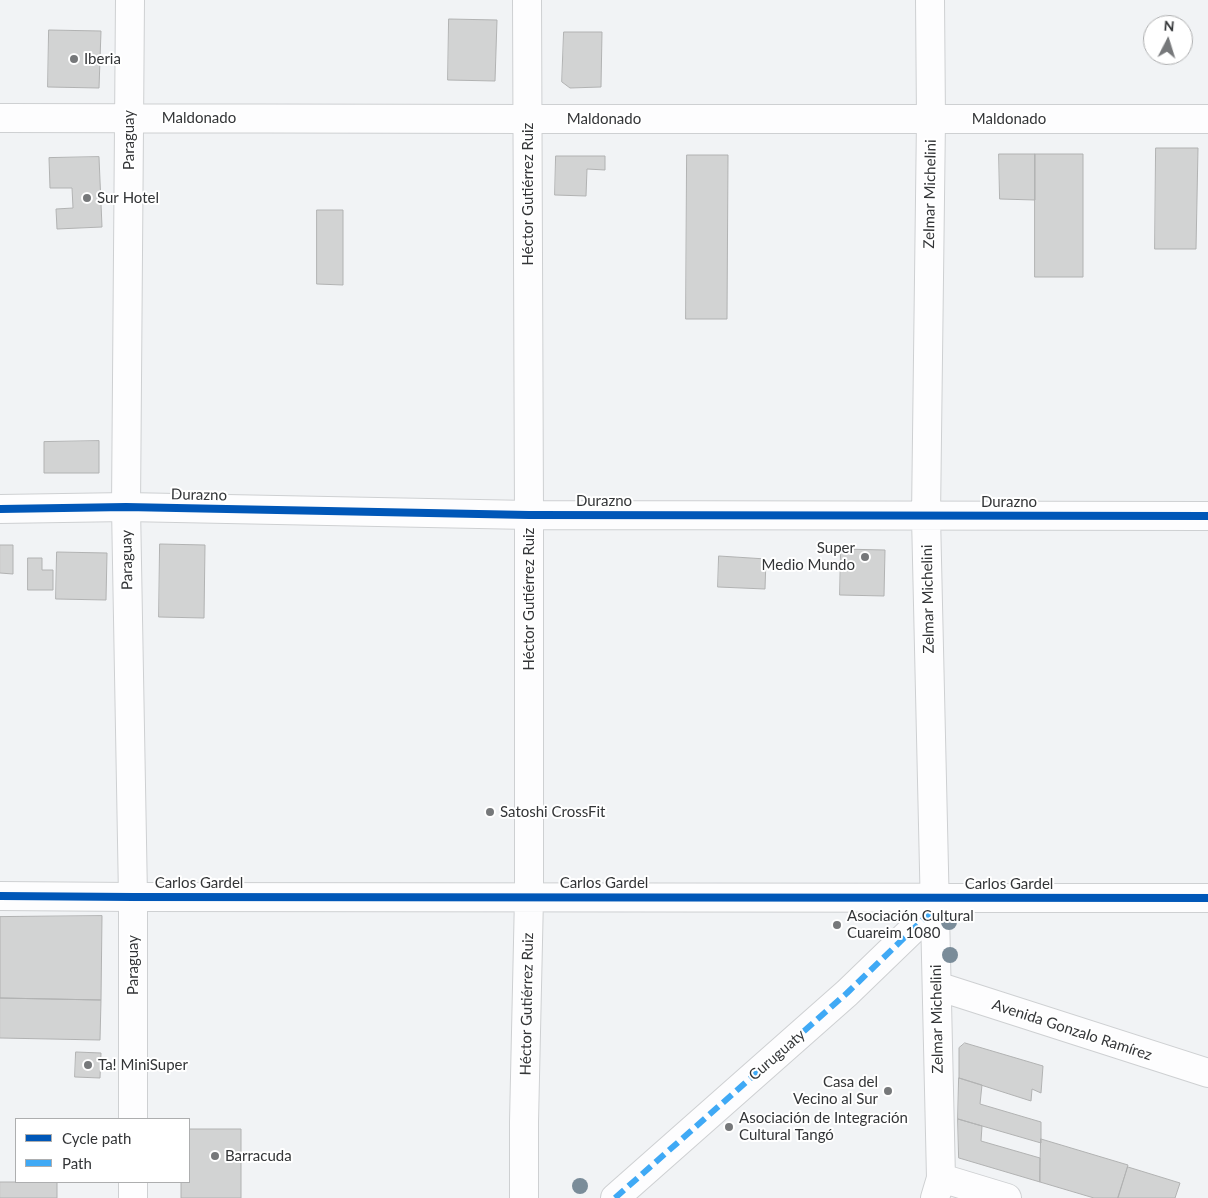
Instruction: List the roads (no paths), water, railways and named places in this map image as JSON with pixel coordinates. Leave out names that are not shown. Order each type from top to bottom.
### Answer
[{"type":"street","name":"Paraguay","points":[[130,0],[126,507],[133,897],[133,1118]]},
{"type":"street","name":"Héctor Gutiérrez Ruiz","points":[[524,1198],[529,897],[527,0]]},
{"type":"street","name":"Zelmar Michelini","points":[[930,0],[931,119],[926,516],[937,986],[938,1188]]},
{"type":"street","name":"Maldonado","points":[[0,118],[528,120],[1208,119]]},
{"type":"street","name":"Durazno","points":[[0,509],[126,507],[529,515],[1208,516]]},
{"type":"street","name":"Carlos Gardel","points":[[0,896],[529,897],[935,903],[962,898],[1208,898]]},
{"type":"street","name":"Curuguaty","points":[[615,1198],[847,993],[935,903]]},
{"type":"street","name":"Avenida Gonzalo Ramírez","points":[[937,986],[1208,1073]]},
{"type":"street","points":[[133,1183],[133,1198]]},
{"type":"street","points":[[938,1188],[1007,1198]]},
{"type":"place","name":"Iberia","points":[[74,59]]},
{"type":"place","name":"Sur Hotel","points":[[87,198]]},
{"type":"place","name":"Super Medio Mundo","points":[[865,557]]},
{"type":"place","name":"Satoshi CrossFit","points":[[490,812]]},
{"type":"place","name":"Asociación Cultural Cuareim 1080","points":[[837,925]]},
{"type":"place","name":"Ta! MiniSuper","points":[[88,1065]]},
{"type":"place","name":"Casa del Vecino al Sur","points":[[888,1091]]},
{"type":"place","name":"Asociación de Integración Cultural Tangó","points":[[729,1127]]},
{"type":"place","name":"Barracuda","points":[[215,1156]]}]
